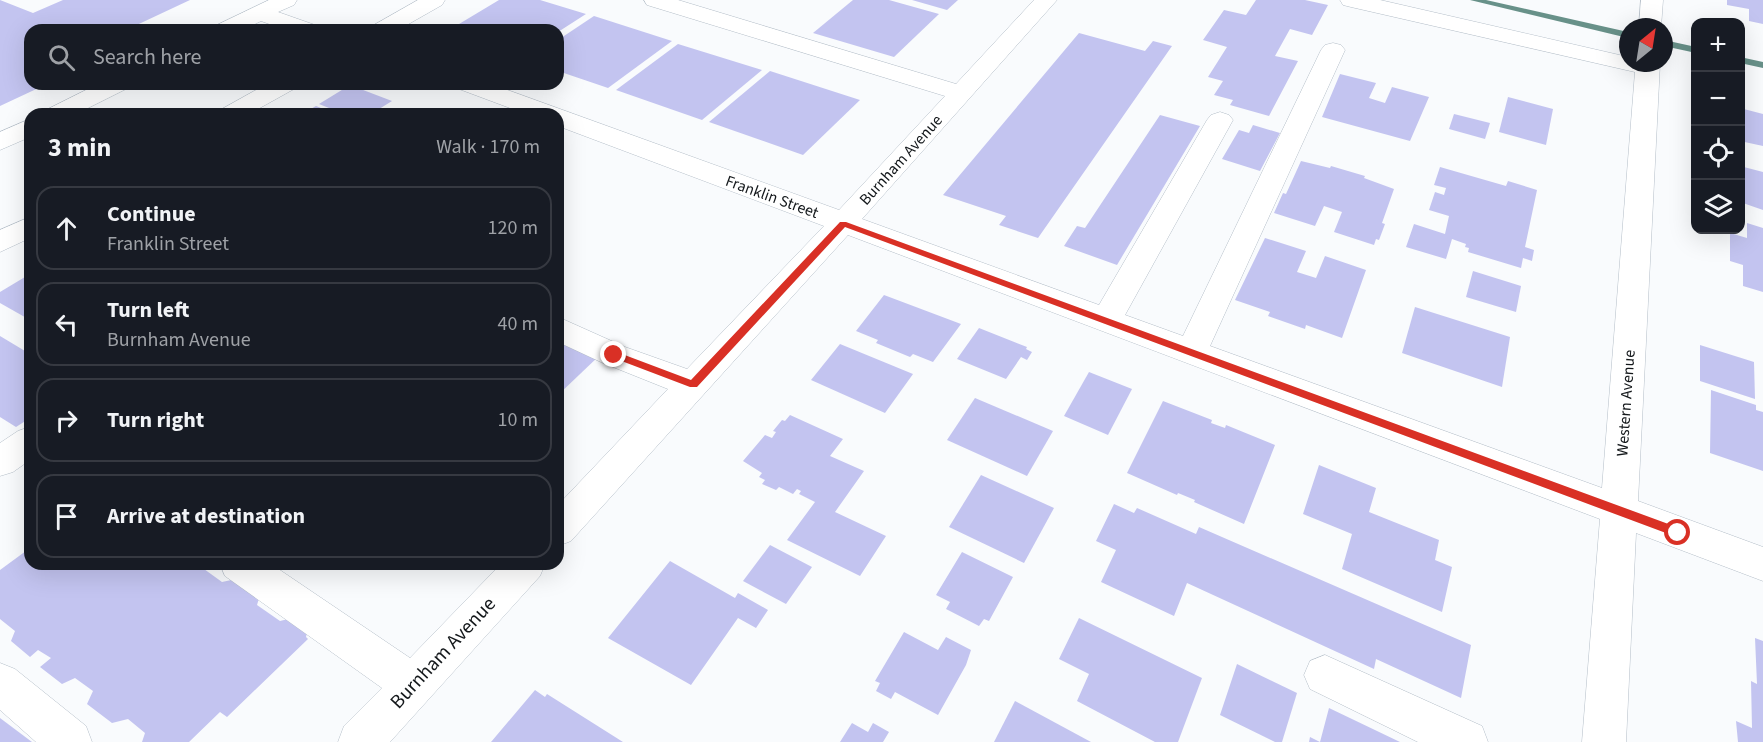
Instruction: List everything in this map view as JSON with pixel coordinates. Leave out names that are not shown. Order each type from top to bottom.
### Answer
[{"type":"street","points":[[237,24],[286,0]]},
{"type":"street","points":[[392,24],[434,0]]},
{"type":"street","points":[[655,0],[962,93]]},
{"type":"street","points":[[709,16],[731,0]]},
{"type":"street","name":"Burnham Avenue","points":[[564,524],[843,224],[1046,0]]},
{"type":"street","points":[[1351,0],[1619,60]]},
{"type":"street","points":[[260,13],[290,24]]},
{"type":"street","points":[[1191,352],[1333,50]]},
{"type":"street","name":"Western Avenue","points":[[1605,742],[1648,72]]},
{"type":"street","points":[[69,108],[105,90]]},
{"type":"street","points":[[242,108],[274,90]]},
{"type":"street","points":[[484,90],[533,108]]},
{"type":"street","name":"Franklin Street","points":[[564,119],[1763,564]]},
{"type":"street","points":[[1106,321],[1221,120]]},
{"type":"street","points":[[0,142],[24,130]]},
{"type":"street","points":[[564,331],[614,355],[693,385]]},
{"type":"street","points":[[0,462],[24,445]]},
{"type":"street","points":[[248,570],[413,685]]},
{"type":"street","name":"Burnham Avenue","points":[[360,742],[520,570]]},
{"type":"street","points":[[1325,675],[1466,742]]},
{"type":"street","points":[[0,684],[70,742]]},
{"type":"building","points":[[0,0],[33,13],[63,0],[190,0],[139,24],[24,24],[24,90],[34,90],[0,106]]},
{"type":"building","points":[[499,0],[540,0],[586,14],[564,28],[564,24],[459,24]]},
{"type":"building","points":[[853,0],[889,0],[939,14],[894,57],[813,33]]},
{"type":"building","points":[[912,0],[958,0],[947,10]]},
{"type":"building","points":[[1256,0],[1305,0],[1328,5],[1312,35],[1290,29],[1275,56],[1298,61],[1269,116],[1230,105],[1233,100],[1214,95],[1223,81],[1208,77],[1227,47],[1203,40],[1224,10],[1246,15]]},
{"type":"building","points":[[1727,0],[1763,0],[1763,24],[1749,21],[1749,9],[1727,5]]},
{"type":"building","points":[[594,16],[672,41],[608,88],[564,73],[564,36]]},
{"type":"building","points":[[1079,33],[1145,51],[1153,41],[1172,46],[1038,238],[999,225],[1006,216],[943,195]]},
{"type":"building","points":[[678,44],[762,70],[702,120],[616,90]]},
{"type":"building","points":[[770,71],[860,100],[803,155],[709,122]]},
{"type":"building","points":[[1340,74],[1376,83],[1369,98],[1385,103],[1392,87],[1429,97],[1410,141],[1322,117]]},
{"type":"building","points":[[342,90],[363,90],[392,101],[381,108],[329,108],[319,104]]},
{"type":"building","points":[[1508,97],[1553,109],[1546,145],[1499,132]]},
{"type":"building","points":[[1745,109],[1763,114],[1763,146],[1745,142]]},
{"type":"building","points":[[1454,114],[1490,123],[1485,139],[1449,129]]},
{"type":"building","points":[[1160,115],[1200,126],[1117,265],[1064,246],[1077,226],[1085,228]]},
{"type":"building","points":[[1253,125],[1280,133],[1260,171],[1222,159],[1239,130],[1249,133]]},
{"type":"building","points":[[1301,161],[1330,168],[1331,166],[1365,176],[1364,178],[1394,189],[1382,223],[1385,224],[1379,240],[1376,239],[1374,245],[1334,232],[1342,212],[1324,206],[1315,226],[1274,213],[1283,193],[1286,194]]},
{"type":"building","points":[[1440,167],[1506,186],[1508,181],[1537,190],[1525,247],[1534,250],[1532,261],[1523,258],[1521,268],[1468,252],[1469,248],[1465,247],[1466,244],[1452,239],[1446,259],[1406,247],[1414,224],[1445,234],[1449,216],[1429,210],[1435,192],[1444,195],[1446,188],[1434,185]]},
{"type":"building","points":[[1745,167],[1763,172],[1763,210],[1745,204]]},
{"type":"building","points":[[1747,223],[1763,228],[1763,292],[1743,286],[1743,265],[1730,261],[1730,234],[1747,238]]},
{"type":"building","points":[[1265,238],[1306,251],[1297,272],[1316,278],[1325,256],[1366,270],[1342,338],[1306,325],[1305,329],[1268,316],[1270,312],[1235,300]]},
{"type":"building","points":[[1473,271],[1521,286],[1516,312],[1466,297]]},
{"type":"building","points":[[24,278],[24,317],[0,303],[0,292]]},
{"type":"building","points":[[884,295],[961,324],[933,362],[913,354],[910,357],[876,343],[878,340],[856,331]]},
{"type":"building","points":[[1415,307],[1510,337],[1502,387],[1402,353]]},
{"type":"building","points":[[979,328],[1027,347],[1026,349],[1032,352],[1027,360],[1021,357],[1006,379],[957,359]]},
{"type":"building","points":[[0,336],[24,350],[24,422],[16,427],[0,417]]},
{"type":"building","points":[[564,338],[600,355],[564,389]]},
{"type":"building","points":[[840,344],[913,374],[885,413],[811,380]]},
{"type":"building","points":[[1700,345],[1754,362],[1755,399],[1700,381]]},
{"type":"building","points":[[1089,372],[1132,389],[1108,435],[1064,416]]},
{"type":"building","points":[[1711,390],[1756,405],[1756,410],[1763,412],[1763,471],[1710,453]]},
{"type":"building","points":[[975,398],[1053,431],[1027,476],[947,440]]},
{"type":"building","points":[[1163,401],[1212,420],[1211,423],[1225,428],[1226,425],[1275,445],[1244,524],[1194,502],[1195,500],[1178,493],[1177,495],[1127,473]]},
{"type":"building","points":[[790,415],[843,439],[830,456],[864,471],[835,512],[886,536],[860,576],[787,540],[815,502],[799,494],[801,491],[797,489],[793,494],[779,487],[776,490],[762,484],[765,480],[759,477],[762,473],[743,461],[765,435],[772,438],[776,432],[773,431],[782,420],[785,421]]},
{"type":"building","points":[[1319,465],[1376,488],[1369,512],[1439,540],[1435,560],[1452,567],[1442,612],[1342,569],[1352,534],[1303,514]]},
{"type":"building","points":[[981,475],[1054,508],[1024,563],[949,527]]},
{"type":"building","points":[[1114,504],[1134,513],[1137,508],[1196,534],[1199,527],[1471,645],[1461,698],[1376,659],[1374,669],[1187,583],[1174,616],[1101,582],[1116,550],[1096,541]]},
{"type":"building","points":[[770,545],[812,567],[786,604],[743,581]]},
{"type":"building","points":[[24,552],[24,570],[205,570],[222,582],[236,579],[260,595],[257,605],[280,621],[292,618],[308,628],[306,637],[308,639],[227,717],[220,712],[189,742],[142,742],[145,733],[128,719],[112,723],[87,704],[93,691],[75,678],[62,684],[40,667],[51,658],[38,650],[30,657],[11,641],[15,631],[0,619],[0,570]]},
{"type":"building","points":[[962,552],[1013,577],[989,621],[984,619],[979,626],[946,609],[950,602],[936,595]]},
{"type":"building","points":[[670,561],[735,598],[738,593],[768,610],[756,628],[738,618],[691,685],[608,638]]},
{"type":"building","points":[[1079,618],[1202,678],[1178,742],[1155,742],[1077,701],[1089,674],[1059,659]]},
{"type":"building","points":[[904,632],[938,650],[946,637],[971,650],[966,665],[938,715],[895,692],[891,699],[876,691],[880,683],[875,681]]},
{"type":"building","points":[[1755,638],[1763,641],[1763,742],[1738,742],[1736,721],[1752,728],[1751,681],[1757,684]]},
{"type":"building","points":[[1237,664],[1297,693],[1282,742],[1275,742],[1220,715]]},
{"type":"building","points":[[535,690],[545,697],[547,694],[623,742],[491,742]]},
{"type":"building","points":[[1015,701],[1091,742],[994,742]]},
{"type":"building","points":[[1329,708],[1400,742],[1320,742]]},
{"type":"building","points":[[0,718],[32,742],[0,742]]},
{"type":"building","points":[[852,723],[868,732],[873,723],[889,732],[883,742],[840,742]]},
{"type":"building","points":[[1310,737],[1320,742],[1309,742]]},
{"type":"waterway","points":[[1474,0],[1619,33]]},
{"type":"waterway","points":[[1673,45],[1691,49]]},
{"type":"waterway","points":[[1745,61],[1763,65]]},
{"type":"route","points":[[614,355],[693,385],[843,224],[1678,533]]}]
